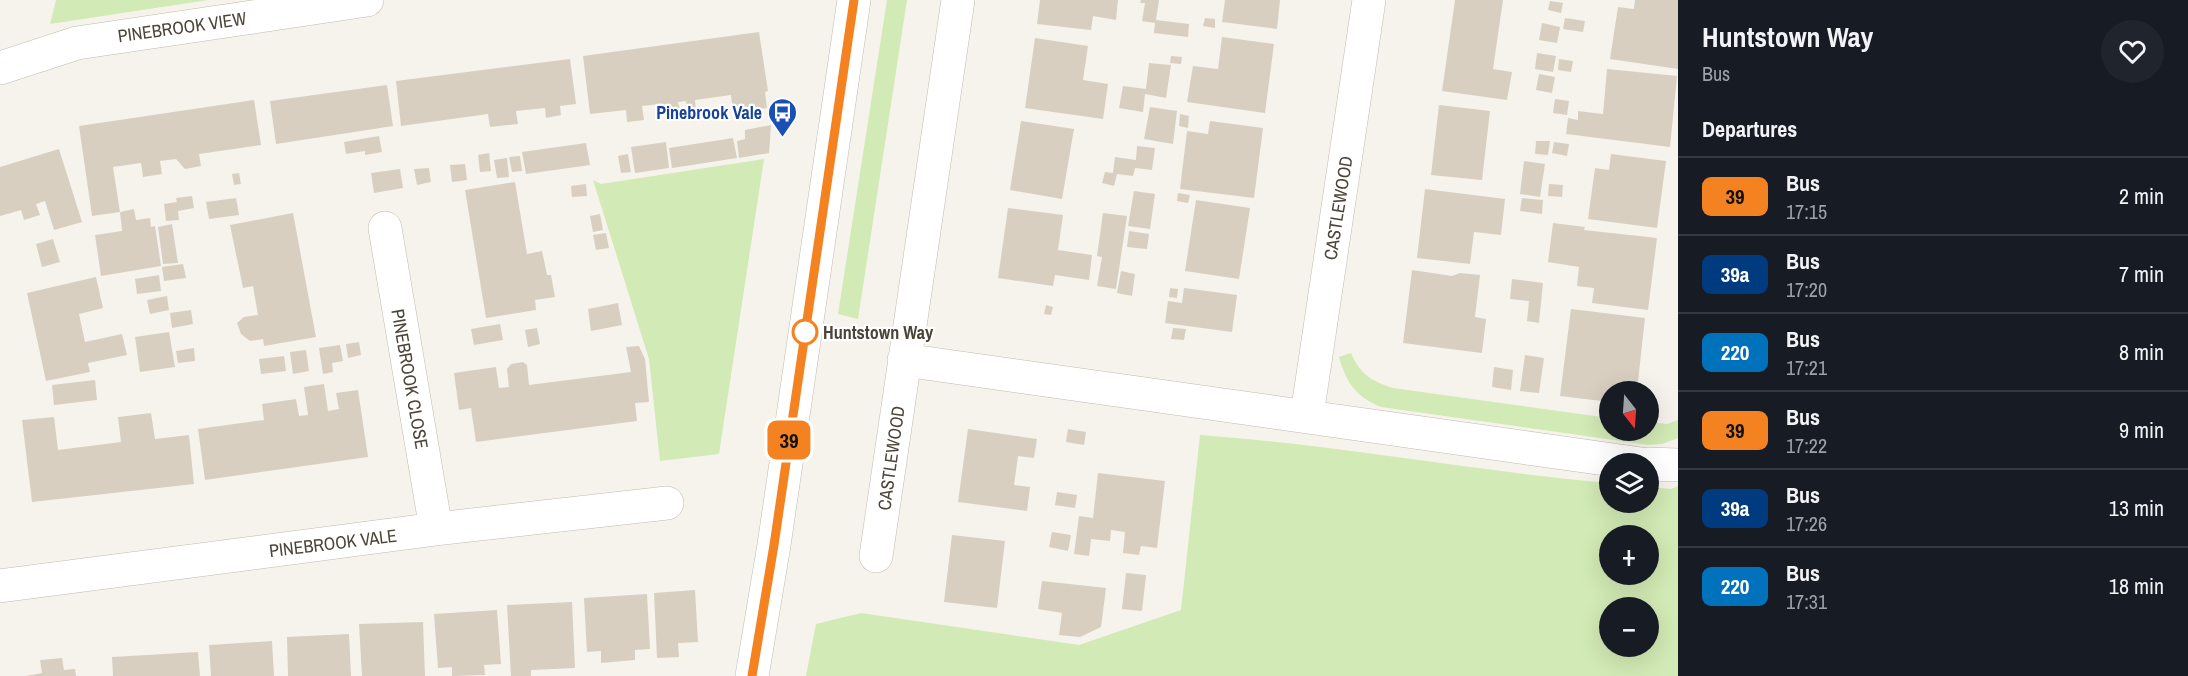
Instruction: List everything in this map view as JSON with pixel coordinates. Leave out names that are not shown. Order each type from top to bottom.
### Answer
[{"type":"street","name":"PINEBROOK VIEW","points":[[0,68],[77,43],[367,0]]},
{"type":"street","points":[[752,676],[854,0]]},
{"type":"street","name":"CASTLEWOOD","points":[[876,556],[958,0]]},
{"type":"street","name":"CASTLEWOOD","points":[[1306,415],[1370,0]]},
{"type":"street","name":"PINEBROOK CLOSE","points":[[385,228],[436,529]]},
{"type":"street","points":[[904,360],[1599,458]]},
{"type":"street","points":[[1659,464],[1678,465]]},
{"type":"street","name":"PINEBROOK VALE","points":[[1,580],[667,503]]},
{"type":"green space","points":[[56,0],[208,0],[50,24]]},
{"type":"green space","points":[[887,0],[907,0],[858,319],[838,314]]},
{"type":"green space","points":[[764,159],[719,454],[660,461],[649,359],[593,180],[601,184]]},
{"type":"green space","points":[[1351,353],[1367,376],[1393,388],[1599,417],[1599,438],[1381,407],[1353,388],[1339,357]]},
{"type":"green space","points":[[1678,420],[1678,438],[1662,444],[1649,445],[1621,441],[1659,441],[1659,423],[1667,424]]},
{"type":"green space","points":[[1200,435],[1303,445],[1599,482],[1599,513],[1659,513],[1659,488],[1671,489],[1678,486],[1678,676],[806,676],[816,624],[861,613],[1079,645],[1181,610]]},
{"type":"building","points":[[1040,0],[1118,0],[1116,20],[1093,16],[1091,30],[1037,24]]},
{"type":"building","points":[[1141,0],[1159,0],[1156,20],[1189,24],[1188,37],[1154,33],[1155,23],[1142,21],[1145,3],[1140,3]]},
{"type":"building","points":[[1225,0],[1280,0],[1277,29],[1222,22]]},
{"type":"building","points":[[1455,0],[1503,0],[1493,69],[1512,72],[1507,100],[1442,91]]},
{"type":"building","points":[[1635,0],[1678,0],[1678,69],[1610,59],[1618,7],[1634,9]]},
{"type":"building","points":[[1550,1],[1563,3],[1561,13],[1548,10]]},
{"type":"building","points":[[1205,18],[1215,19],[1215,28],[1203,26]]},
{"type":"building","points":[[1565,18],[1585,21],[1583,32],[1563,29]]},
{"type":"building","points":[[1542,23],[1560,27],[1557,43],[1539,40]]},
{"type":"building","points":[[759,32],[768,91],[765,92],[767,108],[733,112],[731,95],[695,100],[696,112],[688,113],[686,101],[678,102],[680,110],[661,113],[660,104],[642,106],[644,120],[627,122],[626,110],[590,114],[583,56]]},
{"type":"building","points":[[1222,37],[1274,44],[1265,113],[1187,102],[1193,66],[1218,69]]},
{"type":"building","points":[[1035,38],[1088,46],[1083,80],[1108,84],[1103,119],[1025,108]]},
{"type":"building","points":[[1537,53],[1556,56],[1553,72],[1535,69]]},
{"type":"building","points":[[1171,56],[1182,57],[1181,64],[1170,63]]},
{"type":"building","points":[[570,59],[576,104],[560,106],[561,115],[546,118],[545,108],[516,111],[518,124],[490,127],[488,114],[401,126],[396,81]]},
{"type":"building","points":[[1559,59],[1573,61],[1571,72],[1558,70]]},
{"type":"building","points":[[1149,63],[1171,65],[1166,98],[1145,94],[1143,112],[1119,108],[1123,86],[1146,89]]},
{"type":"building","points":[[1607,69],[1677,76],[1670,147],[1566,134],[1568,118],[1578,120],[1578,111],[1603,114]]},
{"type":"building","points":[[1539,74],[1555,77],[1552,93],[1536,90]]},
{"type":"building","points":[[387,85],[393,126],[276,144],[270,101]]},
{"type":"building","points":[[1555,99],[1569,101],[1567,115],[1553,113]]},
{"type":"building","points":[[254,100],[261,145],[199,154],[201,166],[185,169],[176,159],[160,161],[162,174],[143,177],[141,163],[113,167],[120,212],[92,216],[79,126]]},
{"type":"building","points":[[1439,105],[1490,111],[1482,180],[1431,175]]},
{"type":"building","points":[[1150,107],[1177,111],[1173,144],[1144,139]]},
{"type":"building","points":[[1180,114],[1189,116],[1188,128],[1179,126]]},
{"type":"building","points":[[1021,121],[1074,129],[1062,199],[1010,190]]},
{"type":"building","points":[[1210,121],[1263,128],[1254,198],[1180,189],[1187,131],[1208,134]]},
{"type":"building","points":[[771,125],[769,153],[739,158],[737,141],[745,139],[745,130]]},
{"type":"building","points":[[379,136],[382,152],[365,155],[365,151],[346,154],[344,142]]},
{"type":"building","points":[[733,138],[737,158],[672,168],[669,148]]},
{"type":"building","points":[[1536,141],[1550,141],[1548,155],[1535,154]]},
{"type":"building","points":[[666,142],[669,168],[635,173],[631,147]]},
{"type":"building","points":[[1554,142],[1569,144],[1567,156],[1552,153]]},
{"type":"building","points":[[586,143],[590,165],[526,174],[522,152]]},
{"type":"building","points":[[1137,146],[1155,148],[1152,170],[1135,168],[1133,176],[1117,174],[1114,186],[1102,183],[1105,172],[1113,173],[1115,157],[1136,160]]},
{"type":"building","points":[[59,149],[82,222],[54,230],[45,201],[36,204],[40,215],[24,220],[21,210],[0,216],[0,167]]},
{"type":"building","points":[[489,153],[491,171],[480,172],[478,155]]},
{"type":"building","points":[[628,154],[631,172],[621,173],[618,156]]},
{"type":"building","points":[[1611,154],[1666,161],[1657,228],[1588,219],[1595,168],[1609,170]]},
{"type":"building","points":[[520,156],[522,171],[512,172],[509,157]]},
{"type":"building","points":[[507,158],[509,177],[497,178],[494,160]]},
{"type":"building","points":[[1524,161],[1545,164],[1540,197],[1520,194]]},
{"type":"building","points":[[465,164],[467,180],[452,182],[450,165]]},
{"type":"building","points":[[429,168],[431,182],[417,185],[414,169]]},
{"type":"building","points":[[400,169],[403,188],[374,193],[371,173]]},
{"type":"building","points":[[239,173],[241,184],[234,185],[232,174]]},
{"type":"building","points":[[515,182],[527,254],[542,251],[547,275],[551,275],[555,297],[535,300],[536,310],[486,318],[465,190]]},
{"type":"building","points":[[586,184],[587,196],[572,197],[571,186]]},
{"type":"building","points":[[1549,184],[1563,185],[1562,197],[1548,196]]},
{"type":"building","points":[[1425,189],[1505,199],[1501,235],[1474,232],[1470,264],[1417,258]]},
{"type":"building","points":[[1134,191],[1155,194],[1150,229],[1128,226]]},
{"type":"building","points":[[1178,193],[1190,195],[1188,203],[1177,201]]},
{"type":"building","points":[[192,196],[194,208],[178,211],[179,220],[166,221],[164,204],[177,202],[176,198]]},
{"type":"building","points":[[236,198],[239,215],[209,219],[206,202]]},
{"type":"building","points":[[1522,198],[1543,200],[1542,214],[1520,211]]},
{"type":"building","points":[[1196,200],[1250,208],[1239,279],[1185,271]]},
{"type":"building","points":[[1008,208],[1063,215],[1058,250],[1092,255],[1089,280],[1055,275],[1053,286],[998,278]]},
{"type":"building","points":[[134,209],[136,220],[150,218],[151,227],[155,226],[161,266],[101,276],[95,235],[122,231],[120,212]]},
{"type":"building","points":[[293,213],[316,337],[264,346],[263,339],[250,341],[241,334],[237,323],[244,317],[258,315],[253,286],[243,288],[230,225]]},
{"type":"building","points":[[1103,213],[1127,216],[1116,289],[1097,286],[1102,257],[1097,256]]},
{"type":"building","points":[[600,214],[603,230],[593,232],[590,216]]},
{"type":"building","points":[[1553,223],[1585,227],[1584,230],[1657,238],[1648,310],[1592,303],[1594,288],[1577,286],[1579,267],[1548,262]]},
{"type":"building","points":[[172,224],[178,263],[163,264],[158,227]]},
{"type":"building","points":[[1129,231],[1149,234],[1147,249],[1127,247]]},
{"type":"building","points":[[606,233],[609,248],[596,250],[593,235]]},
{"type":"building","points":[[53,239],[60,262],[42,267],[36,244]]},
{"type":"building","points":[[183,264],[186,278],[164,281],[162,267]]},
{"type":"building","points":[[1412,270],[1452,276],[1460,273],[1480,275],[1475,317],[1486,319],[1482,353],[1403,343]]},
{"type":"building","points":[[1121,271],[1135,274],[1132,296],[1117,293]]},
{"type":"building","points":[[159,275],[161,291],[137,294],[135,279]]},
{"type":"building","points":[[96,277],[103,308],[79,314],[85,342],[122,334],[127,355],[88,363],[90,372],[46,381],[27,293]]},
{"type":"building","points":[[1512,279],[1543,283],[1539,323],[1527,321],[1529,301],[1510,299]]},
{"type":"building","points":[[1170,288],[1178,289],[1177,298],[1169,297]]},
{"type":"building","points":[[1184,288],[1237,295],[1232,332],[1165,323],[1168,301],[1182,303]]},
{"type":"building","points":[[167,296],[169,310],[150,314],[147,300]]},
{"type":"building","points":[[618,303],[622,325],[591,331],[588,309]]},
{"type":"building","points":[[1046,305],[1053,307],[1051,315],[1044,314]]},
{"type":"building","points":[[1571,309],[1645,318],[1638,381],[1599,381],[1599,401],[1560,396]]},
{"type":"building","points":[[191,310],[193,324],[172,328],[170,313]]},
{"type":"building","points":[[500,324],[503,340],[474,345],[471,329]]},
{"type":"building","points":[[537,328],[540,344],[528,347],[525,330]]},
{"type":"building","points":[[1173,328],[1186,329],[1184,340],[1171,339]]},
{"type":"building","points":[[169,332],[175,367],[140,372],[135,337]]},
{"type":"building","points":[[359,342],[361,355],[348,358],[346,344]]},
{"type":"building","points":[[340,345],[343,361],[332,363],[333,372],[323,374],[319,348]]},
{"type":"building","points":[[639,346],[645,359],[649,402],[635,403],[637,421],[476,442],[471,408],[459,410],[454,373],[496,367],[499,388],[509,387],[507,369],[511,364],[523,362],[527,365],[529,385],[631,372],[626,347]]},
{"type":"building","points":[[194,348],[195,361],[178,363],[176,351]]},
{"type":"building","points":[[306,350],[309,371],[293,374],[290,352]]},
{"type":"building","points":[[1525,355],[1544,358],[1539,393],[1520,391]]},
{"type":"building","points":[[284,356],[286,371],[261,374],[259,359]]},
{"type":"building","points":[[1494,367],[1513,370],[1511,390],[1492,387]]},
{"type":"building","points":[[95,380],[97,400],[54,405],[52,385]]},
{"type":"building","points":[[324,384],[328,411],[339,409],[336,393],[358,390],[368,457],[205,480],[198,429],[264,420],[262,404],[296,399],[299,416],[308,415],[304,387]]},
{"type":"building","points":[[151,413],[155,439],[189,435],[194,484],[32,502],[22,420],[54,417],[58,450],[121,442],[118,417]]},
{"type":"building","points":[[968,429],[1037,439],[1034,458],[1018,456],[1014,485],[1030,487],[1027,511],[958,502]]},
{"type":"building","points":[[1068,429],[1086,432],[1084,445],[1066,442]]},
{"type":"building","points":[[1098,473],[1165,481],[1157,548],[1141,546],[1139,555],[1123,553],[1125,532],[1111,530],[1110,541],[1091,539],[1089,556],[1074,554],[1079,516],[1093,518]]},
{"type":"building","points":[[1057,492],[1077,495],[1075,508],[1055,505]]},
{"type":"building","points":[[1052,532],[1071,535],[1068,551],[1049,547]]},
{"type":"building","points":[[952,535],[1005,541],[997,608],[944,602]]},
{"type":"building","points":[[1126,573],[1146,575],[1142,611],[1122,609]]},
{"type":"building","points":[[1042,581],[1106,588],[1101,627],[1080,637],[1059,635],[1062,613],[1038,609]]},
{"type":"building","points":[[695,590],[698,642],[678,643],[679,657],[657,658],[654,593]]},
{"type":"building","points":[[647,594],[650,649],[635,650],[635,660],[601,663],[601,651],[587,652],[584,598]]},
{"type":"building","points":[[572,602],[575,668],[531,670],[531,676],[511,676],[507,605]]},
{"type":"building","points":[[497,610],[501,664],[484,665],[485,675],[452,676],[452,667],[438,668],[434,614]]},
{"type":"building","points":[[423,622],[425,676],[362,676],[359,624]]},
{"type":"building","points":[[349,634],[351,676],[288,676],[287,637]]},
{"type":"building","points":[[272,641],[274,676],[211,676],[209,645]]},
{"type":"building","points":[[198,652],[200,676],[113,676],[112,657]]},
{"type":"building","points":[[62,658],[64,670],[75,669],[76,676],[26,676],[42,673],[40,660]]},
{"type":"bus line","name":"39","points":[[752,676],[774,545],[854,0]]},
{"type":"place","name":"Pinebrook Vale","points":[[783,138]]},
{"type":"place","name":"Huntstown Way","points":[[805,332]]}]
